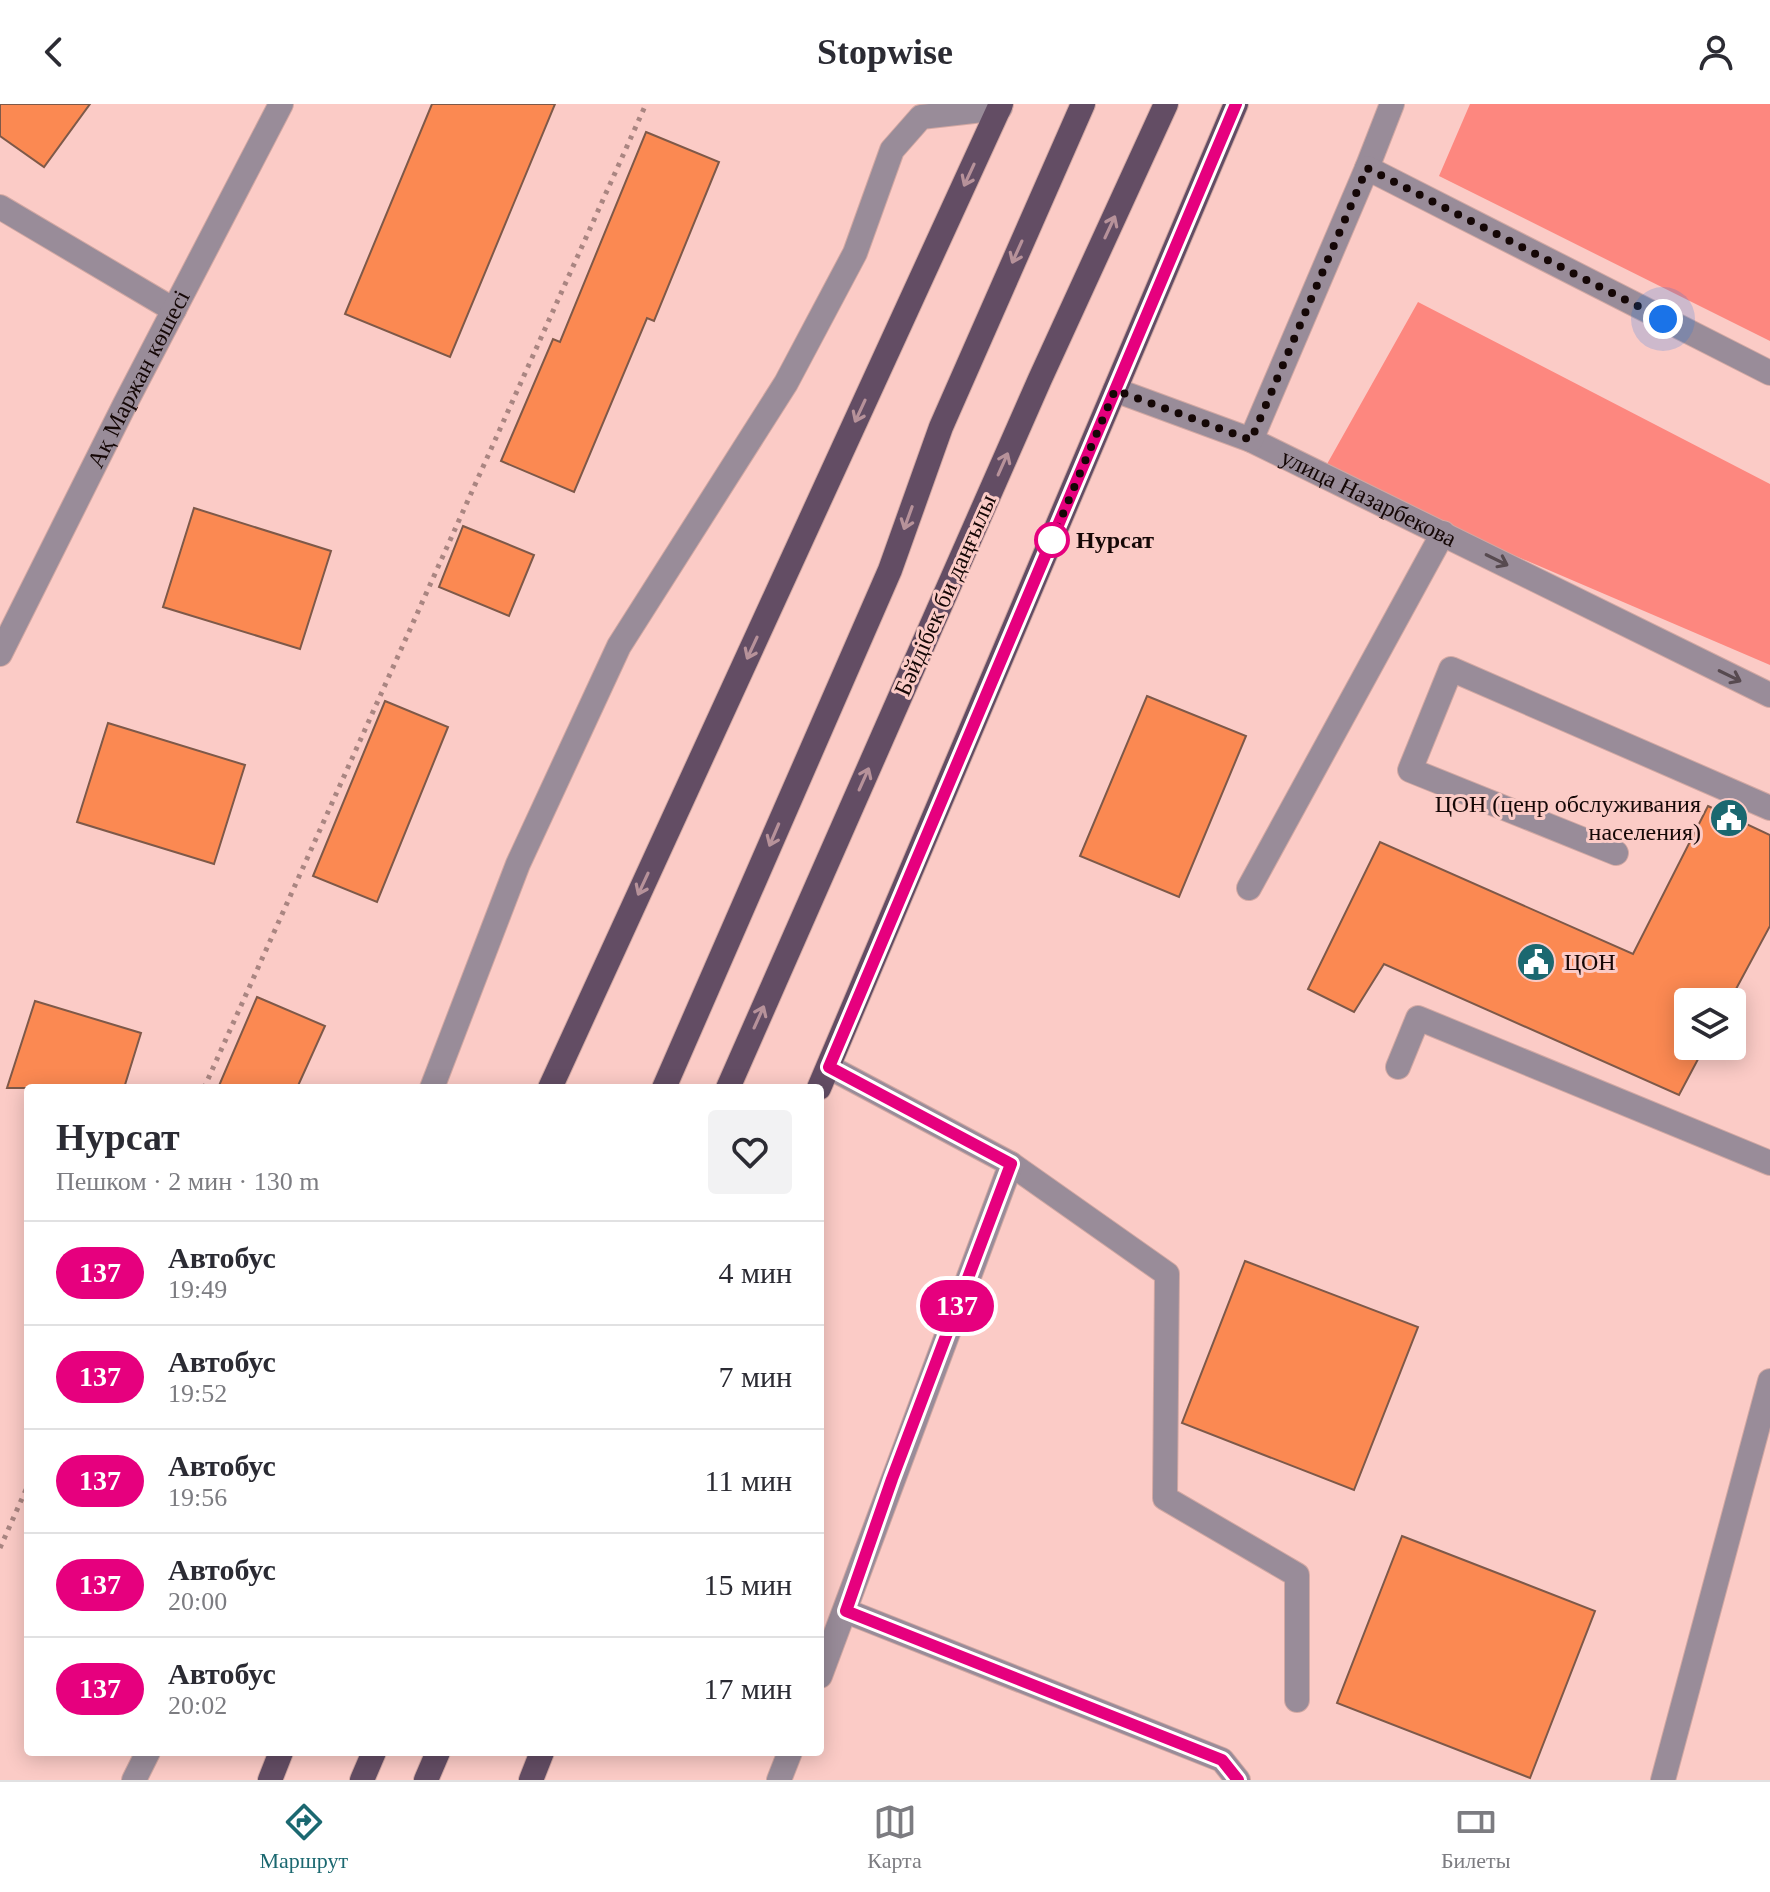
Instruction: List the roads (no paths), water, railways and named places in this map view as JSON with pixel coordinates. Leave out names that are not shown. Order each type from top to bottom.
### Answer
[{"type":"main road","points":[[666,1084],[890,570],[947,413],[1083,104]]},
{"type":"main road","name":"Бәйдібек би даңғылы","points":[[730,1084],[1040,379],[1166,104]]},
{"type":"main road","points":[[824,1078],[1236,104]]},
{"type":"main road","points":[[552,1084],[1000,106]]},
{"type":"main road","points":[[270,1780],[279,1756]]},
{"type":"main road","points":[[362,1780],[372,1756]]},
{"type":"main road","points":[[426,1780],[436,1756]]},
{"type":"main road","points":[[531,1780],[540,1756]]},
{"type":"street","name":"Ақ Маржан көшесі","points":[[0,654],[281,104]]},
{"type":"street","name":"улица Назарбекова","points":[[1392,104],[1251,440],[1770,695]]},
{"type":"street","points":[[434,1084],[518,864],[619,646],[786,383],[855,253],[892,150],[921,117],[1000,106]]},
{"type":"street","points":[[1367,168],[1770,373]]},
{"type":"street","points":[[0,207],[174,310]]},
{"type":"street","points":[[1115,390],[1251,440]]},
{"type":"street","points":[[1249,888],[1443,533]]},
{"type":"street","points":[[1616,853],[1410,770],[1451,669],[1770,808]]},
{"type":"street","points":[[1398,1067],[1418,1018],[1770,1163]]},
{"type":"street","points":[[824,1078],[1011,1164],[1167,1274],[1165,1498],[1297,1575],[1297,1700]]},
{"type":"street","points":[[824,1666],[1011,1164]]},
{"type":"street","points":[[1663,1780],[1770,1381]]},
{"type":"street","points":[[846,1611],[1222,1760],[1238,1780]]},
{"type":"street","points":[[134,1780],[146,1756]]},
{"type":"street","points":[[779,1780],[788,1756]]},
{"type":"place","name":"Нурсат","points":[[1052,540]]},
{"type":"place","name":"ЦОН (ценр обслуживания населения)","points":[[1729,818]]},
{"type":"place","name":"ЦОН","points":[[1536,962]]}]
